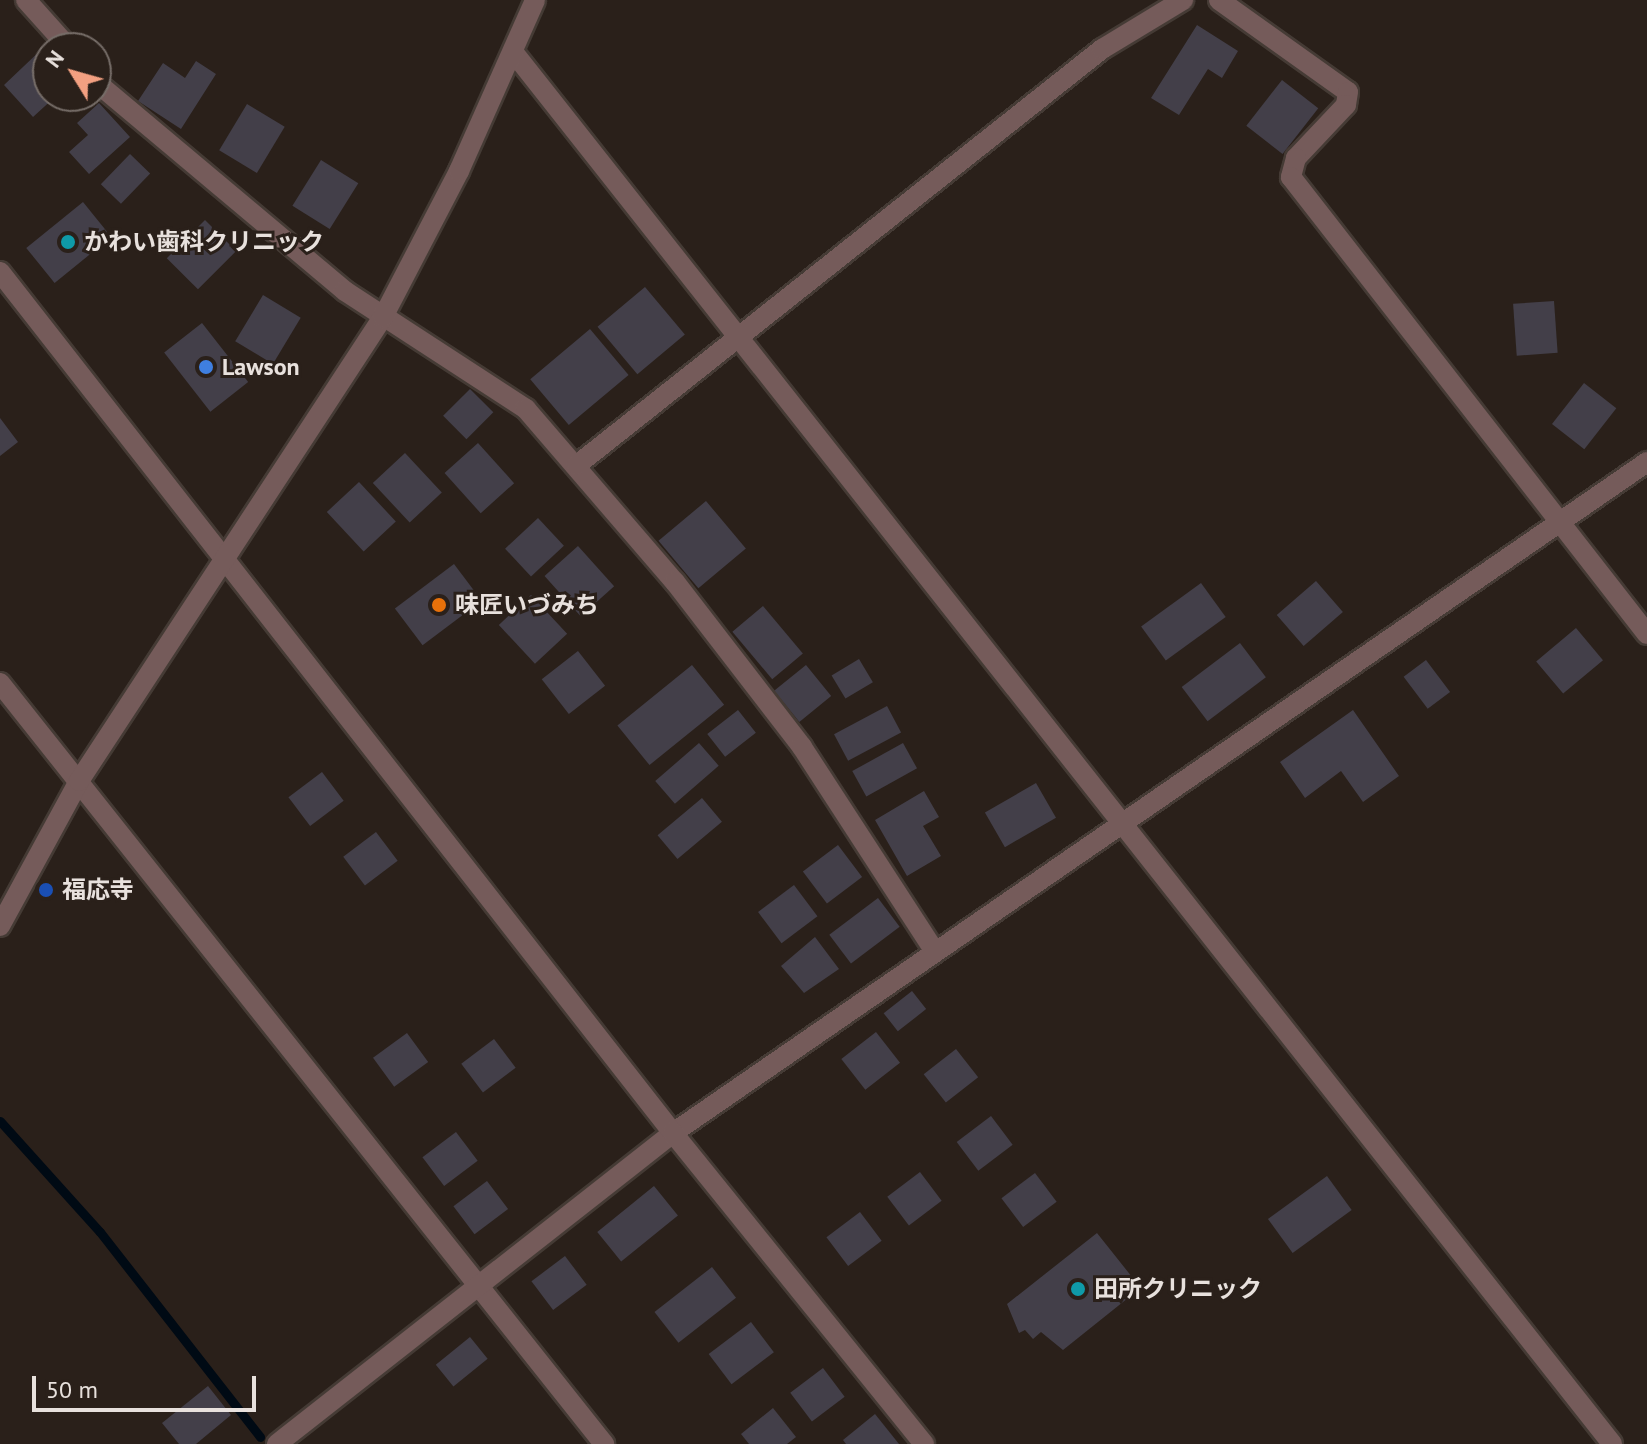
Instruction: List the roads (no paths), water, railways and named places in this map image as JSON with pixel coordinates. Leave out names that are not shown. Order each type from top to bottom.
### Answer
[{"type":"street","points":[[26,0],[55,32]]},
{"type":"street","points":[[0,926],[79,781],[228,560],[383,317],[514,53],[535,0]]},
{"type":"street","points":[[577,465],[1102,49],[1183,0]]},
{"type":"street","points":[[1219,0],[1348,92],[1346,105],[1296,158],[1291,177],[1647,634]]},
{"type":"street","points":[[514,53],[735,338],[1612,1444]]},
{"type":"street","points":[[112,96],[227,196],[383,317],[526,409],[577,465],[802,747],[935,952]]},
{"type":"street","points":[[0,272],[673,1133],[924,1444]]},
{"type":"street","points":[[277,1444],[673,1133],[1647,462]]},
{"type":"street","points":[[0,683],[604,1444]]},
{"type":"waterway","points":[[0,1121],[100,1232],[260,1437]]},
{"type":"place","name":"かわい歯科クリニック","points":[[68,242]]},
{"type":"place","name":"Lawson","points":[[206,367]]},
{"type":"place","name":"味匠いづみち","points":[[439,605]]},
{"type":"place","name":"福応寺","points":[[46,890]]},
{"type":"place","name":"田所クリニック","points":[[1078,1289]]}]
